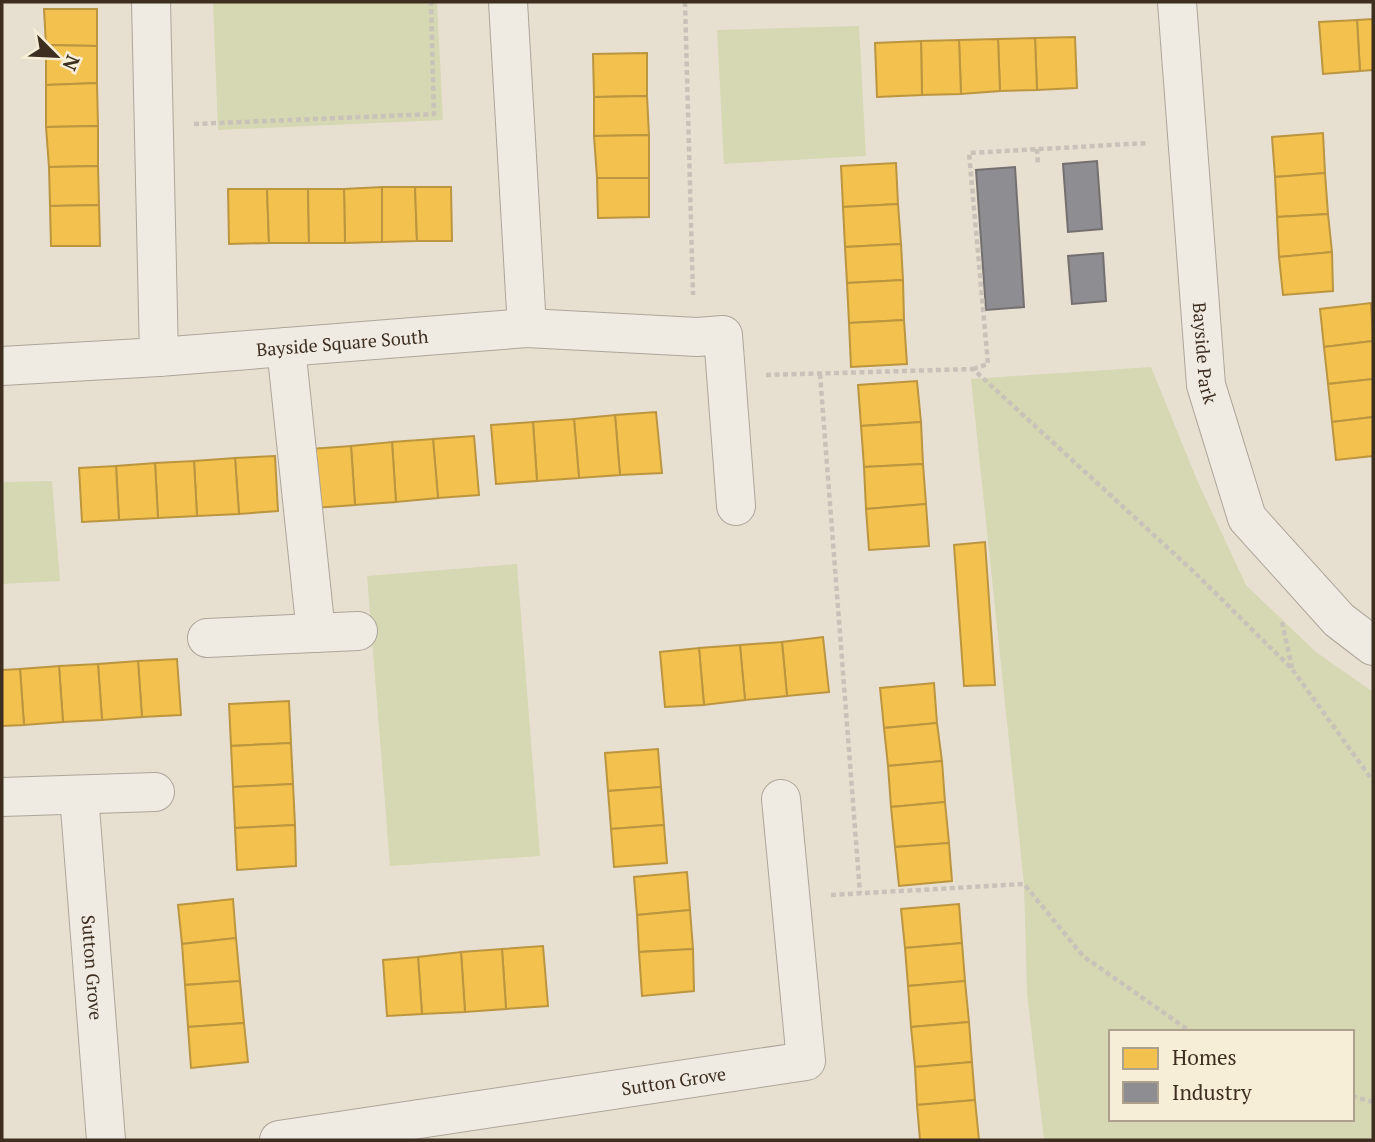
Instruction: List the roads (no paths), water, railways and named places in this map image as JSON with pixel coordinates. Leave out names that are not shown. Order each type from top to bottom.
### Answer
[{"type":"street","points":[[151,2],[159,357]]},
{"type":"street","points":[[508,2],[527,328]]},
{"type":"street","name":"Bayside Park","points":[[1177,2],[1206,385],[1247,518],[1339,620],[1373,646]]},
{"type":"street","name":"Bayside Square South","points":[[2,366],[159,357],[527,328],[697,337],[723,335],[736,506]]},
{"type":"street","points":[[286,347],[316,633]]},
{"type":"street","points":[[207,638],[358,631]]},
{"type":"street","points":[[2,797],[155,792]]},
{"type":"street","name":"Sutton Grove","points":[[79,795],[106,1140]]},
{"type":"street","name":"Sutton Grove","points":[[279,1140],[806,1061],[781,799]]}]
